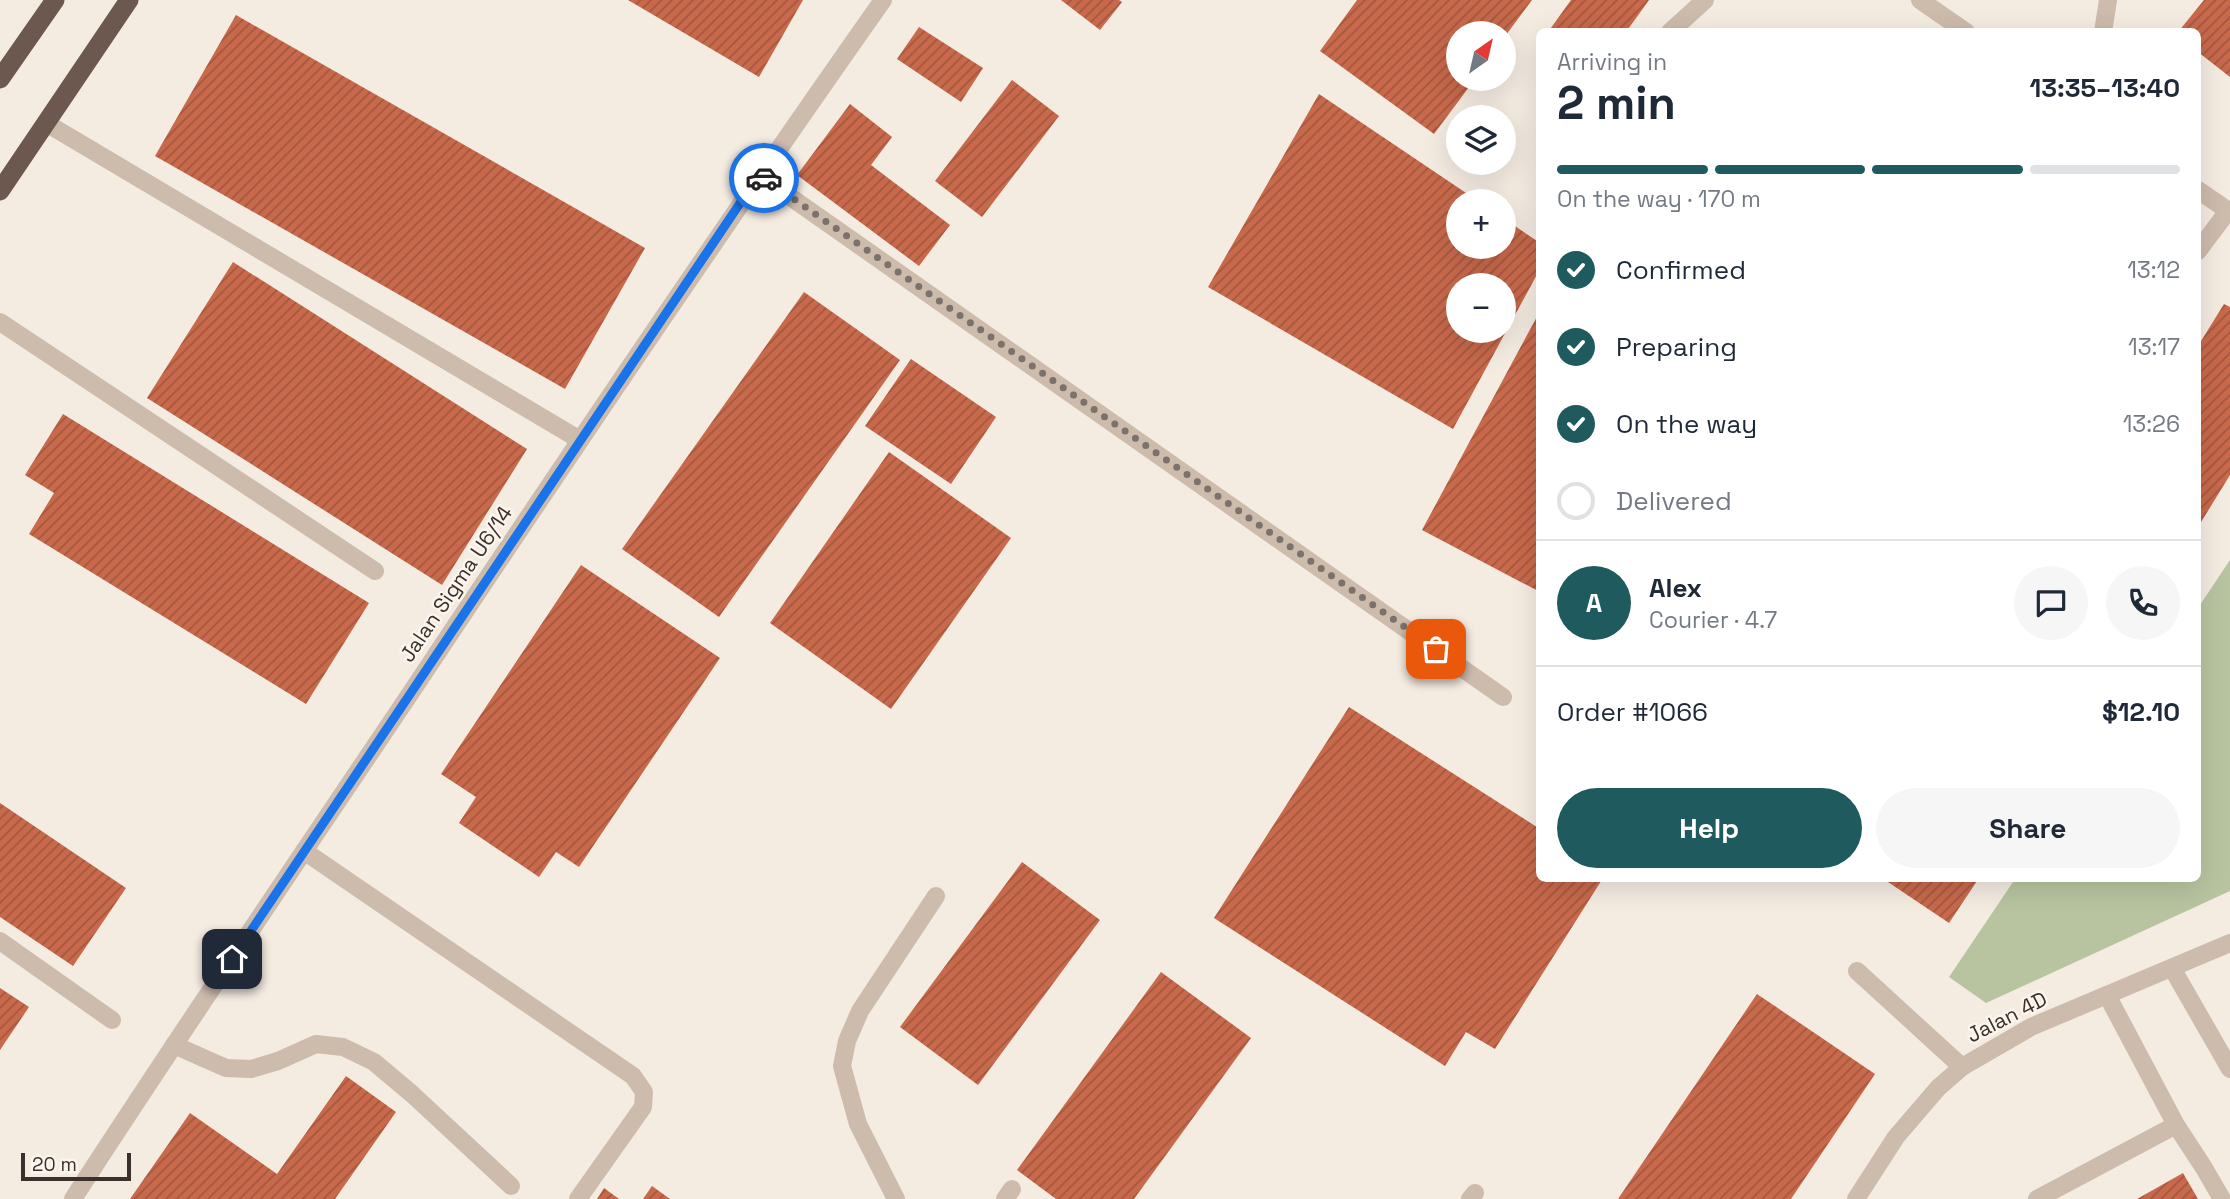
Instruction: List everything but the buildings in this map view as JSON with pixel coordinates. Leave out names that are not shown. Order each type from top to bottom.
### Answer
[{"type":"highway","points":[[0,79],[55,0]]},
{"type":"highway","points":[[0,191],[129,0]]},
{"type":"street","name":"Jalan Sigma U6/14","points":[[74,1199],[174,1045],[580,440],[759,175],[883,0]]},
{"type":"street","points":[[1674,28],[1705,0]]},
{"type":"street","points":[[1920,0],[1960,28]]},
{"type":"street","points":[[2104,28],[2108,0]]},
{"type":"street","points":[[46,123],[580,440]]},
{"type":"street","points":[[759,175],[1503,697]]},
{"type":"street","points":[[2201,192],[2229,211],[2201,247]]},
{"type":"street","points":[[0,322],[375,572]]},
{"type":"street","points":[[304,851],[633,1076],[644,1092],[643,1107],[578,1199]]},
{"type":"street","points":[[896,1199],[858,1124],[842,1066],[847,1041],[860,1011],[936,896]]},
{"type":"street","points":[[0,941],[112,1020]]},
{"type":"street","name":"Jalan 4D","points":[[1856,1199],[1896,1137],[1938,1088],[1962,1067],[2031,1027],[2230,943]]},
{"type":"street","points":[[2172,968],[2230,1069]]},
{"type":"street","points":[[1857,971],[1962,1067]]},
{"type":"street","points":[[2107,995],[2176,1125],[2222,1199]]},
{"type":"street","points":[[174,1045],[226,1068],[251,1069],[278,1061],[316,1044],[342,1047],[374,1062],[511,1186]]},
{"type":"street","points":[[2037,1199],[2176,1125]]},
{"type":"green space","points":[[2230,560],[2230,891],[1986,1003],[1949,977],[2013,882],[2201,882],[2201,604]]},
{"type":"way so far","points":[[764,178],[1436,649]]},
{"type":"route","points":[[232,959],[759,175],[764,178]]}]
